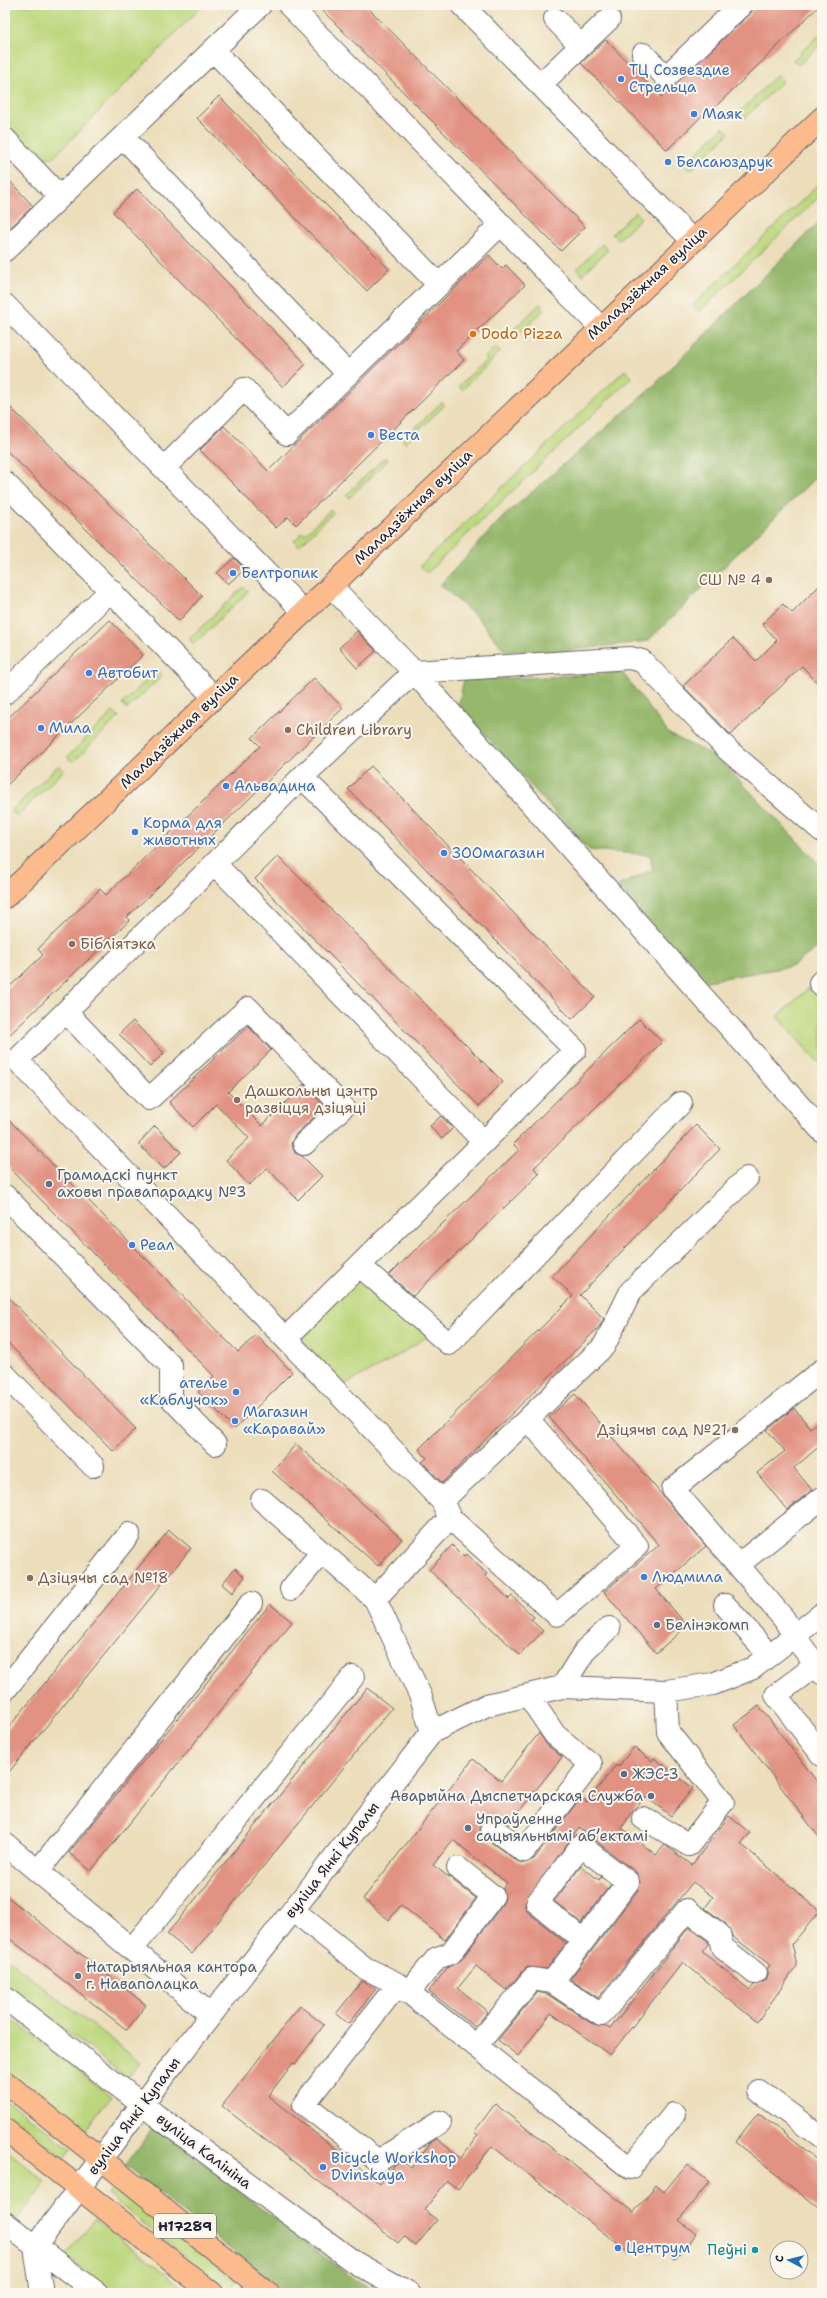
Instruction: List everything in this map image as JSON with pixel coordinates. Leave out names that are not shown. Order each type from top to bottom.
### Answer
[{"type":"main road","name":"Маладзёжная вуліца","points":[[5,897],[600,327],[822,118]]},
{"type":"main road","name":"Н17289","points":[[5,2082],[265,2292]]},
{"type":"main road","name":"Н17289","points":[[5,2130],[212,2293]]},
{"type":"street","points":[[5,250],[260,5]]},
{"type":"street","points":[[289,5],[600,327]]},
{"type":"street","points":[[462,5],[692,240]]},
{"type":"street","points":[[643,54],[666,77],[739,6]]},
{"type":"street","points":[[555,19],[581,46]]},
{"type":"street","points":[[540,85],[609,19]]},
{"type":"street","points":[[213,50],[438,285]]},
{"type":"street","points":[[123,137],[348,374]]},
{"type":"street","points":[[5,139],[60,198]]},
{"type":"street","points":[[164,468],[244,389],[288,434],[501,224]]},
{"type":"street","points":[[5,306],[304,612]]},
{"type":"street","points":[[5,483],[214,697]]},
{"type":"street","points":[[331,586],[414,672],[822,1131]]},
{"type":"street","points":[[5,693],[111,590]]},
{"type":"street","points":[[528,1419],[637,1546],[557,1615],[446,1509],[286,1338],[14,1063],[216,865],[302,778],[414,672],[630,658],[642,661],[729,751],[822,831]]},
{"type":"street","points":[[286,1338],[576,1050],[302,778]]},
{"type":"street","points":[[216,865],[484,1142]]},
{"type":"street","points":[[822,981],[820,983],[822,985]]},
{"type":"street","points":[[66,1012],[149,1099],[248,1008],[343,1107],[304,1144]]},
{"type":"street","points":[[360,1266],[449,1344],[681,1103]]},
{"type":"street","points":[[375,1599],[446,1509],[528,1419],[604,1346],[631,1291],[747,1178]]},
{"type":"street","points":[[5,1196],[171,1366],[171,1398],[215,1444]]},
{"type":"street","points":[[822,1370],[673,1489],[784,1619],[794,1636],[819,1669],[776,1695],[822,1755]]},
{"type":"street","points":[[5,1375],[93,1466]]},
{"type":"street","points":[[738,1565],[822,1498]]},
{"type":"street","points":[[262,1500],[375,1599],[421,1697],[432,1732]]},
{"type":"street","points":[[5,1690],[129,1534]]},
{"type":"street","points":[[291,1588],[322,1552]]},
{"type":"street","points":[[38,1871],[251,1603]]},
{"type":"street","points":[[725,1605],[769,1656]]},
{"type":"street","name":"вуліца Янкі Купалы","points":[[35,2247],[211,2014],[432,1732],[487,1705],[562,1687],[666,1691],[713,1684],[753,1668],[822,1614]]},
{"type":"street","points":[[562,1687],[586,1649],[609,1628]]},
{"type":"street","points":[[133,1948],[353,1677]]},
{"type":"street","points":[[643,1818],[689,1845],[723,1802],[668,1732],[666,1691]]},
{"type":"street","points":[[492,1828],[524,1851],[590,1764],[555,1735],[528,1695]]},
{"type":"street","points":[[5,1844],[133,1948],[211,2014]]},
{"type":"street","points":[[440,2122],[378,2161],[304,2104],[403,1988],[437,1958],[451,1953],[494,1896],[458,1868]]},
{"type":"street","points":[[293,1910],[365,1968],[403,1988],[630,2168],[674,2114]]},
{"type":"street","points":[[476,2046],[532,1979],[552,1982],[601,2015],[687,1910],[719,1934],[722,1947],[755,1973]]},
{"type":"street","points":[[552,1982],[583,1940]]},
{"type":"street","name":"вуліца Калініна","points":[[5,1998],[143,2105],[354,2262],[409,2293]]},
{"type":"street","points":[[759,2091],[822,2138]]},
{"type":"street","points":[[5,2223],[97,2293]]},
{"type":"street","points":[[35,2247],[42,2293]]},
{"type":"green space","points":[[5,5],[203,5],[53,158],[33,156],[5,125]]},
{"type":"green space","points":[[822,32],[822,43],[799,65],[793,60]]},
{"type":"green space","points":[[777,75],[783,81],[744,119],[738,113]]},
{"type":"green space","points":[[723,127],[729,133],[690,171],[685,165]]},
{"type":"green space","points":[[822,181],[822,194],[699,312],[693,305]]},
{"type":"green space","points":[[635,212],[641,218],[618,240],[612,234]]},
{"type":"green space","points":[[822,219],[822,471],[648,641],[548,653],[505,651],[477,617],[440,585],[502,518],[648,391]]},
{"type":"green space","points":[[602,244],[608,250],[582,275],[577,269]]},
{"type":"green space","points":[[540,304],[545,309],[516,337],[511,332]]},
{"type":"green space","points":[[495,347],[500,352],[462,390],[459,386],[487,359],[485,357]]},
{"type":"green space","points":[[625,370],[632,377],[427,573],[420,566]]},
{"type":"green space","points":[[442,402],[445,405],[405,443],[402,440]]},
{"type":"green space","points":[[385,457],[388,460],[349,498],[346,495]]},
{"type":"green space","points":[[330,510],[333,513],[299,546],[294,541],[303,532],[305,534]]},
{"type":"green space","points":[[243,587],[248,592],[194,644],[189,639]]},
{"type":"green space","points":[[157,670],[162,676],[127,709],[122,704]]},
{"type":"green space","points":[[622,672],[669,734],[718,758],[822,867],[822,944],[793,966],[701,982],[618,886],[653,869],[650,855],[589,850],[458,705],[464,680],[547,677]]},
{"type":"green space","points":[[113,712],[119,717],[73,762],[67,757]]},
{"type":"green space","points":[[59,765],[64,770],[17,816],[11,811]]},
{"type":"green space","points":[[810,987],[822,1000],[822,1060],[819,1063],[777,1017]]},
{"type":"green space","points":[[359,1273],[428,1336],[388,1362],[345,1384],[301,1339],[302,1330]]},
{"type":"green space","points":[[5,1957],[140,2062],[127,2078],[5,1983]]},
{"type":"green space","points":[[5,2014],[111,2097],[83,2133],[5,2072]]},
{"type":"green space","points":[[5,2099],[71,2149],[64,2158],[5,2114]]},
{"type":"green space","points":[[155,2125],[345,2273],[379,2293],[286,2293],[125,2166]]},
{"type":"green space","points":[[5,2149],[46,2182],[16,2221],[5,2212]]},
{"type":"green space","points":[[115,2186],[235,2281],[228,2291],[108,2195]]},
{"type":"green space","points":[[95,2219],[190,2293],[112,2293],[65,2256]]},
{"type":"building","points":[[317,5],[365,5],[585,227],[561,251]]},
{"type":"building","points":[[755,5],[820,5],[710,112],[708,110],[667,150],[581,63],[606,40],[661,97],[750,14]]},
{"type":"building","points":[[219,96],[389,269],[367,291],[197,118]]},
{"type":"building","points":[[5,176],[33,206],[5,233]]},
{"type":"building","points":[[137,189],[306,364],[283,387],[113,212]]},
{"type":"building","points":[[489,255],[502,269],[506,265],[525,285],[456,351],[464,360],[296,525],[288,517],[276,528],[200,450],[224,426],[268,471]]},
{"type":"building","points":[[5,402],[202,596],[179,621],[5,449]]},
{"type":"building","points":[[234,558],[245,569],[228,584],[217,573]]},
{"type":"building","points":[[822,583],[822,688],[802,666],[731,735],[683,686],[733,638],[756,661],[777,640],[762,624],[783,604],[792,613]]},
{"type":"building","points":[[110,620],[143,655],[5,787],[5,721]]},
{"type":"building","points":[[357,631],[376,651],[357,668],[339,648]]},
{"type":"building","points":[[314,678],[343,708],[127,917],[130,920],[5,1039],[5,991],[43,955],[38,949],[100,889],[106,895],[260,746],[252,738]]},
{"type":"building","points":[[371,766],[595,997],[572,1019],[348,789]]},
{"type":"building","points":[[278,856],[503,1082],[479,1106],[255,879]]},
{"type":"building","points":[[639,1019],[662,1042],[534,1168],[539,1174],[413,1296],[389,1275],[519,1150],[513,1144]]},
{"type":"building","points":[[133,1021],[164,1053],[150,1067],[119,1034]]},
{"type":"building","points":[[248,1026],[271,1050],[228,1092],[262,1126],[304,1084],[325,1107],[295,1135],[291,1144],[295,1153],[302,1156],[322,1176],[298,1200],[267,1168],[249,1185],[226,1160],[249,1138],[216,1104],[193,1127],[169,1102]]},
{"type":"building","points":[[5,1116],[238,1352],[256,1335],[292,1372],[235,1429],[198,1392],[214,1376],[5,1163]]},
{"type":"building","points":[[441,1116],[453,1128],[442,1139],[430,1126]]},
{"type":"building","points":[[696,1125],[720,1149],[580,1295],[604,1319],[599,1327],[442,1483],[422,1462],[427,1458],[419,1449],[573,1296],[552,1276]]},
{"type":"building","points":[[155,1126],[181,1152],[164,1169],[138,1144]]},
{"type":"building","points":[[5,1294],[136,1429],[113,1451],[5,1340]]},
{"type":"building","points":[[575,1394],[706,1546],[656,1589],[687,1626],[656,1653],[604,1592],[659,1545],[549,1417]]},
{"type":"building","points":[[794,1408],[810,1428],[822,1418],[822,1444],[794,1468],[812,1490],[787,1510],[757,1473],[785,1451],[767,1430]]},
{"type":"building","points":[[296,1444],[402,1539],[378,1566],[272,1471]]},
{"type":"building","points":[[169,1530],[191,1548],[5,1777],[5,1732]]},
{"type":"building","points":[[452,1545],[464,1557],[466,1554],[487,1574],[485,1576],[509,1599],[512,1596],[534,1617],[531,1620],[543,1631],[520,1655],[429,1570]]},
{"type":"building","points":[[235,1568],[245,1577],[232,1593],[222,1584]]},
{"type":"building","points":[[270,1604],[292,1622],[91,1871],[69,1853]]},
{"type":"building","points":[[367,1688],[392,1708],[192,1954],[167,1934]]},
{"type":"building","points":[[759,1706],[822,1788],[822,1841],[734,1725]]},
{"type":"building","points":[[539,1733],[547,1745],[562,1757],[509,1824],[493,1816],[487,1817],[480,1826],[480,1833],[485,1838],[517,1861],[523,1863],[534,1859],[581,1797],[587,1802],[616,1765],[618,1767],[634,1747],[652,1761],[654,1758],[693,1788],[671,1816],[646,1797],[632,1811],[622,1828],[656,1855],[665,1845],[692,1865],[729,1816],[750,1833],[741,1844],[820,1911],[792,1944],[797,1966],[757,2022],[683,1962],[610,2055],[551,2013],[518,2056],[498,2040],[537,1992],[547,1994],[594,2025],[610,2029],[689,1927],[708,1941],[708,1944],[702,1952],[750,1990],[754,1985],[765,1981],[767,1969],[770,1965],[732,1936],[726,1924],[705,1908],[713,1897],[693,1882],[598,1998],[570,1979],[638,1890],[640,1883],[636,1872],[579,1828],[525,1901],[525,1907],[529,1913],[566,1943],[547,1969],[527,1967],[506,1990],[476,1966],[458,1988],[488,2012],[475,2027],[429,1991],[448,1967],[461,1960],[503,1903],[505,1897],[503,1889],[507,1883],[453,1840],[433,1865],[476,1898],[445,1940],[401,1905],[389,1920],[363,1899],[473,1759],[501,1781]]},
{"type":"building","points":[[581,1866],[599,1880],[601,1877],[611,1884],[581,1923],[554,1901]]},
{"type":"building","points":[[5,1895],[146,2005],[127,2030],[5,1935]]},
{"type":"building","points":[[362,1981],[376,1989],[348,2024],[336,2014]]},
{"type":"building","points":[[300,2006],[324,2025],[295,2064],[293,2063],[268,2096],[380,2184],[395,2165],[402,2161],[411,2168],[431,2142],[437,2139],[461,2158],[478,2135],[474,2132],[495,2104],[634,2212],[656,2185],[664,2192],[687,2164],[709,2182],[679,2220],[696,2234],[675,2260],[658,2246],[651,2255],[638,2245],[631,2254],[492,2146],[458,2189],[447,2181],[424,2210],[437,2220],[416,2246],[404,2236],[398,2243],[222,2106]]},
{"type":"building","points":[[758,2113],[822,2164],[822,2211],[735,2142]]},
{"type":"place","name":"ТЦ Созвездие Стрельца","points":[[621,79]]},
{"type":"place","name":"Маяк","points":[[694,114]]},
{"type":"place","name":"Белсаюздрук","points":[[668,162]]},
{"type":"place","name":"Dodo Pizza","points":[[473,334]]},
{"type":"place","name":"Веста","points":[[371,435]]},
{"type":"place","name":"Белтропик","points":[[233,573]]},
{"type":"place","name":"СШ № 4","points":[[769,580]]},
{"type":"place","name":"Автобит","points":[[89,673]]},
{"type":"place","name":"Мила","points":[[41,728]]},
{"type":"place","name":"Children Library","points":[[288,730]]},
{"type":"place","name":"Альвадина","points":[[226,786]]},
{"type":"place","name":"Корма для животных","points":[[135,832]]},
{"type":"place","name":"ЗООмагазин","points":[[444,853]]},
{"type":"place","name":"Бібліятэка","points":[[72,944]]},
{"type":"place","name":"Дашкольны цэнтр развіцця дзіцяці","points":[[237,1100]]},
{"type":"place","name":"Грамадскі пункт аховы правапарадку №3","points":[[49,1184]]},
{"type":"place","name":"Реал","points":[[132,1245]]},
{"type":"place","name":"ателье «Каблучок»","points":[[236,1392]]},
{"type":"place","name":"Магазин «Каравай»","points":[[235,1421]]},
{"type":"place","name":"Дзіцячы сад №21","points":[[735,1430]]},
{"type":"place","name":"Людмила","points":[[644,1577]]},
{"type":"place","name":"Дзіцячы сад №18","points":[[30,1578]]},
{"type":"place","name":"Белінэкомп","points":[[657,1625]]},
{"type":"place","name":"ЖЭС-3","points":[[624,1774]]},
{"type":"place","name":"Аварыйна Дыспетчарская Служба","points":[[651,1796]]},
{"type":"place","name":"Упраўленне сацыяльнымі абʼектамі","points":[[468,1828]]},
{"type":"place","name":"Натарыяльная кантора г. Наваполацка","points":[[78,1976]]},
{"type":"place","name":"Bicycle Workshop Dvinskaya","points":[[323,2167]]},
{"type":"place","name":"Центрум","points":[[618,2248]]},
{"type":"place","name":"Пеўні","points":[[755,2250]]}]
